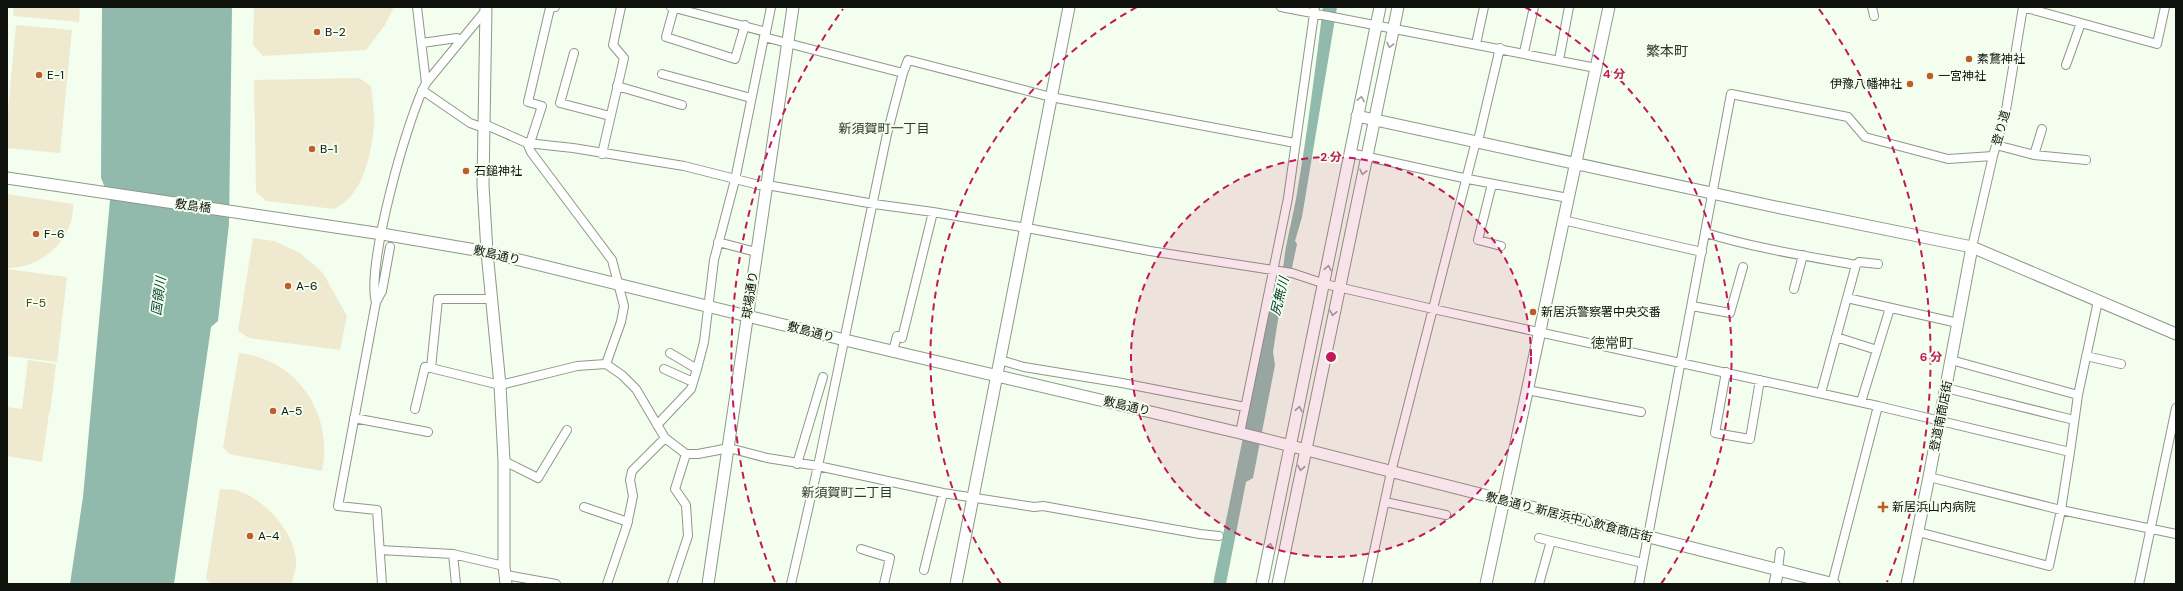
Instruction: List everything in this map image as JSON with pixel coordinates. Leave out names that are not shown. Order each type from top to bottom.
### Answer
[{"type":"street","points":[[417,7],[426,83]]},
{"type":"street","points":[[555,7],[550,8],[544,28],[528,102],[542,106],[528,143],[531,152],[612,260],[624,306],[622,322],[606,364]]},
{"type":"street","points":[[602,154],[624,58],[613,45],[621,7]]},
{"type":"street","points":[[745,25],[735,59],[666,37],[673,7],[745,25],[787,44],[903,73]]},
{"type":"street","points":[[658,425],[691,389],[697,369],[704,342],[718,242],[735,180],[771,7]]},
{"type":"street","name":"球場通り","points":[[708,584],[792,7]]},
{"type":"street","points":[[956,584],[1027,228],[1069,7]]},
{"type":"street","points":[[1282,7],[1315,12],[1342,20],[1524,52],[1596,68]]},
{"type":"street","points":[[1262,584],[1292,447],[1380,7]]},
{"type":"street","points":[[1278,584],[1338,286],[1398,7]]},
{"type":"street","points":[[1476,44],[1484,7]]},
{"type":"street","points":[[1524,52],[1534,7]]},
{"type":"street","points":[[1559,60],[1569,7]]},
{"type":"street","points":[[1486,584],[1609,7]]},
{"type":"street","points":[[1872,7],[1874,16]]},
{"type":"street","points":[[2023,7],[2157,44],[2165,7]]},
{"type":"street","name":"登り道","points":[[1972,247],[1993,156],[2006,110],[2023,7]]},
{"type":"street","points":[[376,302],[374,292],[381,234],[406,133],[426,83],[483,9]]},
{"type":"street","points":[[483,9],[483,185],[486,252],[500,385],[504,461],[505,575]]},
{"type":"street","points":[[1241,434],[1245,407],[1276,270],[1315,12]]},
{"type":"street","points":[[2066,65],[2081,23]]},
{"type":"street","points":[[422,43],[457,38],[460,40]]},
{"type":"street","points":[[1367,584],[1391,472],[1468,180],[1500,48]]},
{"type":"street","points":[[574,53],[560,103],[610,116]]},
{"type":"street","points":[[791,584],[818,466],[888,134],[903,73],[908,60],[1051,97],[1295,144]]},
{"type":"street","points":[[662,74],[751,98]]},
{"type":"street","points":[[617,86],[682,105]]},
{"type":"street","points":[[422,90],[470,123],[484,126],[528,143],[573,148],[602,154],[684,166],[759,185],[767,185],[874,204],[934,212],[1027,228],[1150,252],[1292,273],[1325,284],[1433,309],[1821,393],[2070,452]]},
{"type":"street","points":[[1640,584],[1731,94],[1848,117],[1866,137],[1948,159],[1993,156]]},
{"type":"street","points":[[1357,116],[1712,193],[1972,247],[2176,334]]},
{"type":"street","points":[[2034,155],[2042,129]]},
{"type":"street","points":[[1996,144],[2034,155],[2086,160]]},
{"type":"street","points":[[1350,153],[1468,180],[1568,198]]},
{"type":"street","name":"敷島橋","points":[[7,178],[381,234]]},
{"type":"street","points":[[1492,184],[1478,240],[1501,246]]},
{"type":"street","points":[[893,351],[897,336],[902,338],[934,212]]},
{"type":"street","points":[[1563,220],[1702,252]]},
{"type":"street","points":[[1706,233],[1728,240],[1856,265]]},
{"type":"street","name":"敷島通り","points":[[381,234],[486,252],[708,307],[1292,447]]},
{"type":"street","points":[[718,242],[756,252]]},
{"type":"street","points":[[382,584],[377,510],[338,506],[376,302],[382,291],[390,247]]},
{"type":"street","name":"登道南商店街","points":[[1907,584],[1952,360],[1972,247]]},
{"type":"street","points":[[1794,289],[1803,255]]},
{"type":"street","points":[[1821,393],[1856,265],[1858,262],[1878,264]]},
{"type":"street","points":[[1692,306],[1730,313],[1743,267]]},
{"type":"street","points":[[1847,298],[1958,323]]},
{"type":"street","points":[[431,368],[438,299],[492,299]]},
{"type":"street","points":[[1918,532],[2048,566],[2061,510],[2078,395],[2098,301]]},
{"type":"street","points":[[1861,402],[1890,308]]},
{"type":"street","points":[[1836,337],[1877,350]]},
{"type":"street","points":[[670,353],[697,369]]},
{"type":"street","points":[[2086,356],[2121,364]]},
{"type":"street","points":[[1000,360],[1024,367],[1122,383],[1245,407]]},
{"type":"street","points":[[1952,360],[2078,395]]},
{"type":"street","points":[[415,409],[425,367],[500,385],[577,366],[606,364],[636,389],[666,438],[686,454],[698,454],[729,448],[797,464],[818,466],[943,493],[1034,507],[1043,506],[1200,534],[1219,536]]},
{"type":"street","points":[[664,369],[693,382]]},
{"type":"street","points":[[1726,372],[1715,433],[1750,439],[1760,380]]},
{"type":"street","points":[[797,464],[823,377]]},
{"type":"street","points":[[1946,388],[2074,420]]},
{"type":"street","points":[[1527,390],[1641,412]]},
{"type":"street","points":[[1832,584],[1878,406]]},
{"type":"street","points":[[2139,584],[2176,408]]},
{"type":"street","points":[[354,418],[428,432]]},
{"type":"street","points":[[504,461],[538,478],[567,430]]},
{"type":"street","points":[[607,584],[628,522],[633,496],[630,480],[632,471],[666,438]]},
{"type":"street","points":[[1292,447],[1304,450]]},
{"type":"street","name":"敷島通り 新居浜中心飲食商店街","points":[[1304,450],[1778,569],[1832,584]]},
{"type":"street","points":[[672,584],[688,536],[686,505],[675,488],[686,454]]},
{"type":"street","points":[[1929,478],[2061,510],[2176,534]]},
{"type":"street","points":[[924,570],[943,493]]},
{"type":"street","points":[[1385,502],[1446,515]]},
{"type":"street","points":[[584,507],[628,522]]},
{"type":"street","points":[[1539,538],[1643,564]]},
{"type":"street","points":[[1539,584],[1550,541]]},
{"type":"street","points":[[861,549],[890,558],[884,584]]},
{"type":"street","points":[[380,550],[453,554],[505,575],[556,584]]},
{"type":"street","points":[[1776,584],[1780,552]]},
{"type":"street","points":[[453,554],[456,584]]},
{"type":"green space","points":[[14,7],[80,7],[79,22],[13,16]]},
{"type":"green space","name":"B-2","points":[[254,7],[393,7],[393,9],[385,25],[366,50],[263,56],[253,45]]},
{"type":"green space","name":"E-1","points":[[16,25],[72,30],[60,153],[7,148],[7,120]]},
{"type":"green space","name":"B-1","points":[[359,78],[371,86],[374,126],[368,162],[359,185],[352,195],[344,203],[334,209],[266,201],[256,192],[254,80]]},
{"type":"green space","name":"F-6","points":[[7,194],[73,204],[72,217],[68,229],[54,250],[32,263],[20,267],[7,268]]},
{"type":"green space","name":"A-6","points":[[253,238],[274,241],[300,253],[323,273],[347,316],[340,350],[249,338],[238,331]]},
{"type":"green space","name":"F-5","points":[[7,269],[67,277],[57,362],[7,356]]},
{"type":"green space","name":"A-5","points":[[239,353],[260,357],[278,366],[294,378],[307,393],[316,410],[322,429],[324,450],[322,471],[229,454],[223,447]]},
{"type":"green space","points":[[28,360],[56,364],[50,413],[23,409],[49,413],[42,462],[7,456],[7,407],[22,409]]},
{"type":"green space","name":"A-4","points":[[220,489],[235,490],[246,494],[266,507],[283,526],[294,548],[296,559],[292,584],[211,584],[206,579]]},
{"type":"water","name":"国領川","points":[[102,7],[232,7],[229,224],[218,321],[211,327],[174,584],[70,584],[83,497],[110,200],[101,178]]},
{"type":"water","name":"尻無川","points":[[1323,7],[1337,7],[1302,217],[1295,241],[1297,244],[1290,277],[1284,281],[1273,352],[1275,365],[1253,478],[1246,482],[1226,584],[1213,584],[1274,286],[1278,282],[1283,268],[1304,151]]},
{"type":"place","name":"B-2","points":[[317,32]]},
{"type":"place","name":"素鵞神社","points":[[1969,59]]},
{"type":"place","name":"E-1","points":[[39,75]]},
{"type":"place","name":"一宮神社","points":[[1930,76]]},
{"type":"place","name":"伊豫八幡神社","points":[[1910,84]]},
{"type":"place","name":"B-1","points":[[312,149]]},
{"type":"place","name":"石鎚神社","points":[[466,171]]},
{"type":"place","name":"F-6","points":[[36,234]]},
{"type":"place","name":"A-6","points":[[288,286]]},
{"type":"place","name":"新居浜警察署中央交番","points":[[1533,312]]},
{"type":"place","name":"A-5","points":[[273,411]]},
{"type":"place","name":"新居浜山内病院","points":[[1883,507]]},
{"type":"place","name":"A-4","points":[[250,536]]},
{"type":"district","name":"繁本町","points":[[1667,51]]},
{"type":"district","name":"新須賀町一丁目","points":[[884,128]]},
{"type":"district","name":"徳常町","points":[[1612,343]]},
{"type":"district","name":"新須賀町二丁目","points":[[847,492]]}]
